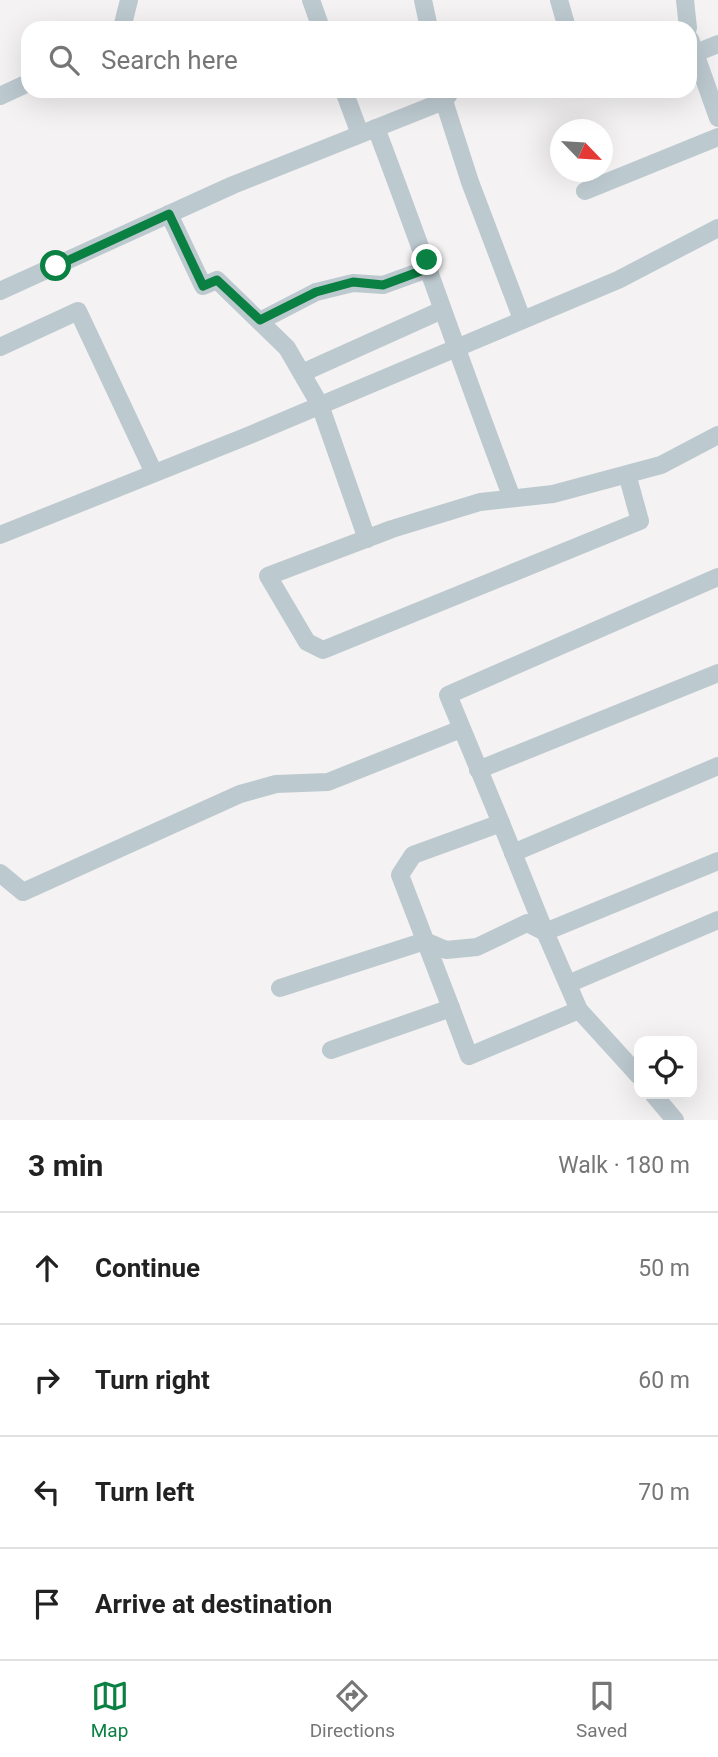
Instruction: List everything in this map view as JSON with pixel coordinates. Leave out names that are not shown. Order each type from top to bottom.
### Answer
[{"type":"street","points":[[124,21],[129,0]]},
{"type":"street","points":[[311,0],[318,21]]},
{"type":"street","points":[[424,0],[428,21]]},
{"type":"street","points":[[559,0],[565,21]]},
{"type":"street","points":[[685,0],[687,21]]},
{"type":"street","points":[[697,46],[718,44]]},
{"type":"street","points":[[697,60],[718,118]]},
{"type":"street","points":[[0,96],[21,86]]},
{"type":"street","points":[[348,98],[368,131],[429,268],[454,348],[512,498]]},
{"type":"street","points":[[0,292],[233,185],[368,131],[437,98]]},
{"type":"street","points":[[446,98],[470,182],[522,319]]},
{"type":"street","points":[[585,191],[718,136]]},
{"type":"street","points":[[169,214],[203,286],[217,280],[287,348],[320,405],[367,539]]},
{"type":"street","points":[[0,536],[618,280],[718,228]]},
{"type":"street","points":[[260,320],[316,292],[353,282],[383,285],[429,268]]},
{"type":"street","points":[[302,373],[442,310]]},
{"type":"street","points":[[0,347],[78,311],[154,473]]},
{"type":"street","points":[[627,474],[640,521],[323,650],[307,642],[268,576],[367,539],[480,502],[553,494],[627,474],[661,465],[718,435]]},
{"type":"street","points":[[634,1070],[579,1010],[448,695],[718,577]]},
{"type":"street","points":[[478,770],[718,673]]},
{"type":"street","points":[[0,873],[23,892],[57,879],[240,794],[276,784],[328,782],[461,729]]},
{"type":"street","points":[[513,853],[718,766]]},
{"type":"street","points":[[501,823],[413,855],[400,875],[469,1056],[579,1010]]},
{"type":"street","points":[[280,988],[425,941],[446,950],[477,947],[527,923],[545,932],[718,860]]},
{"type":"street","points":[[568,984],[718,920]]},
{"type":"street","points":[[331,1050],[451,1008]]},
{"type":"street","points":[[657,1099],[675,1120]]},
{"type":"route","points":[[56,266],[169,214],[203,286],[217,280],[260,320],[316,292],[353,282],[383,285],[429,268],[427,260]]}]
